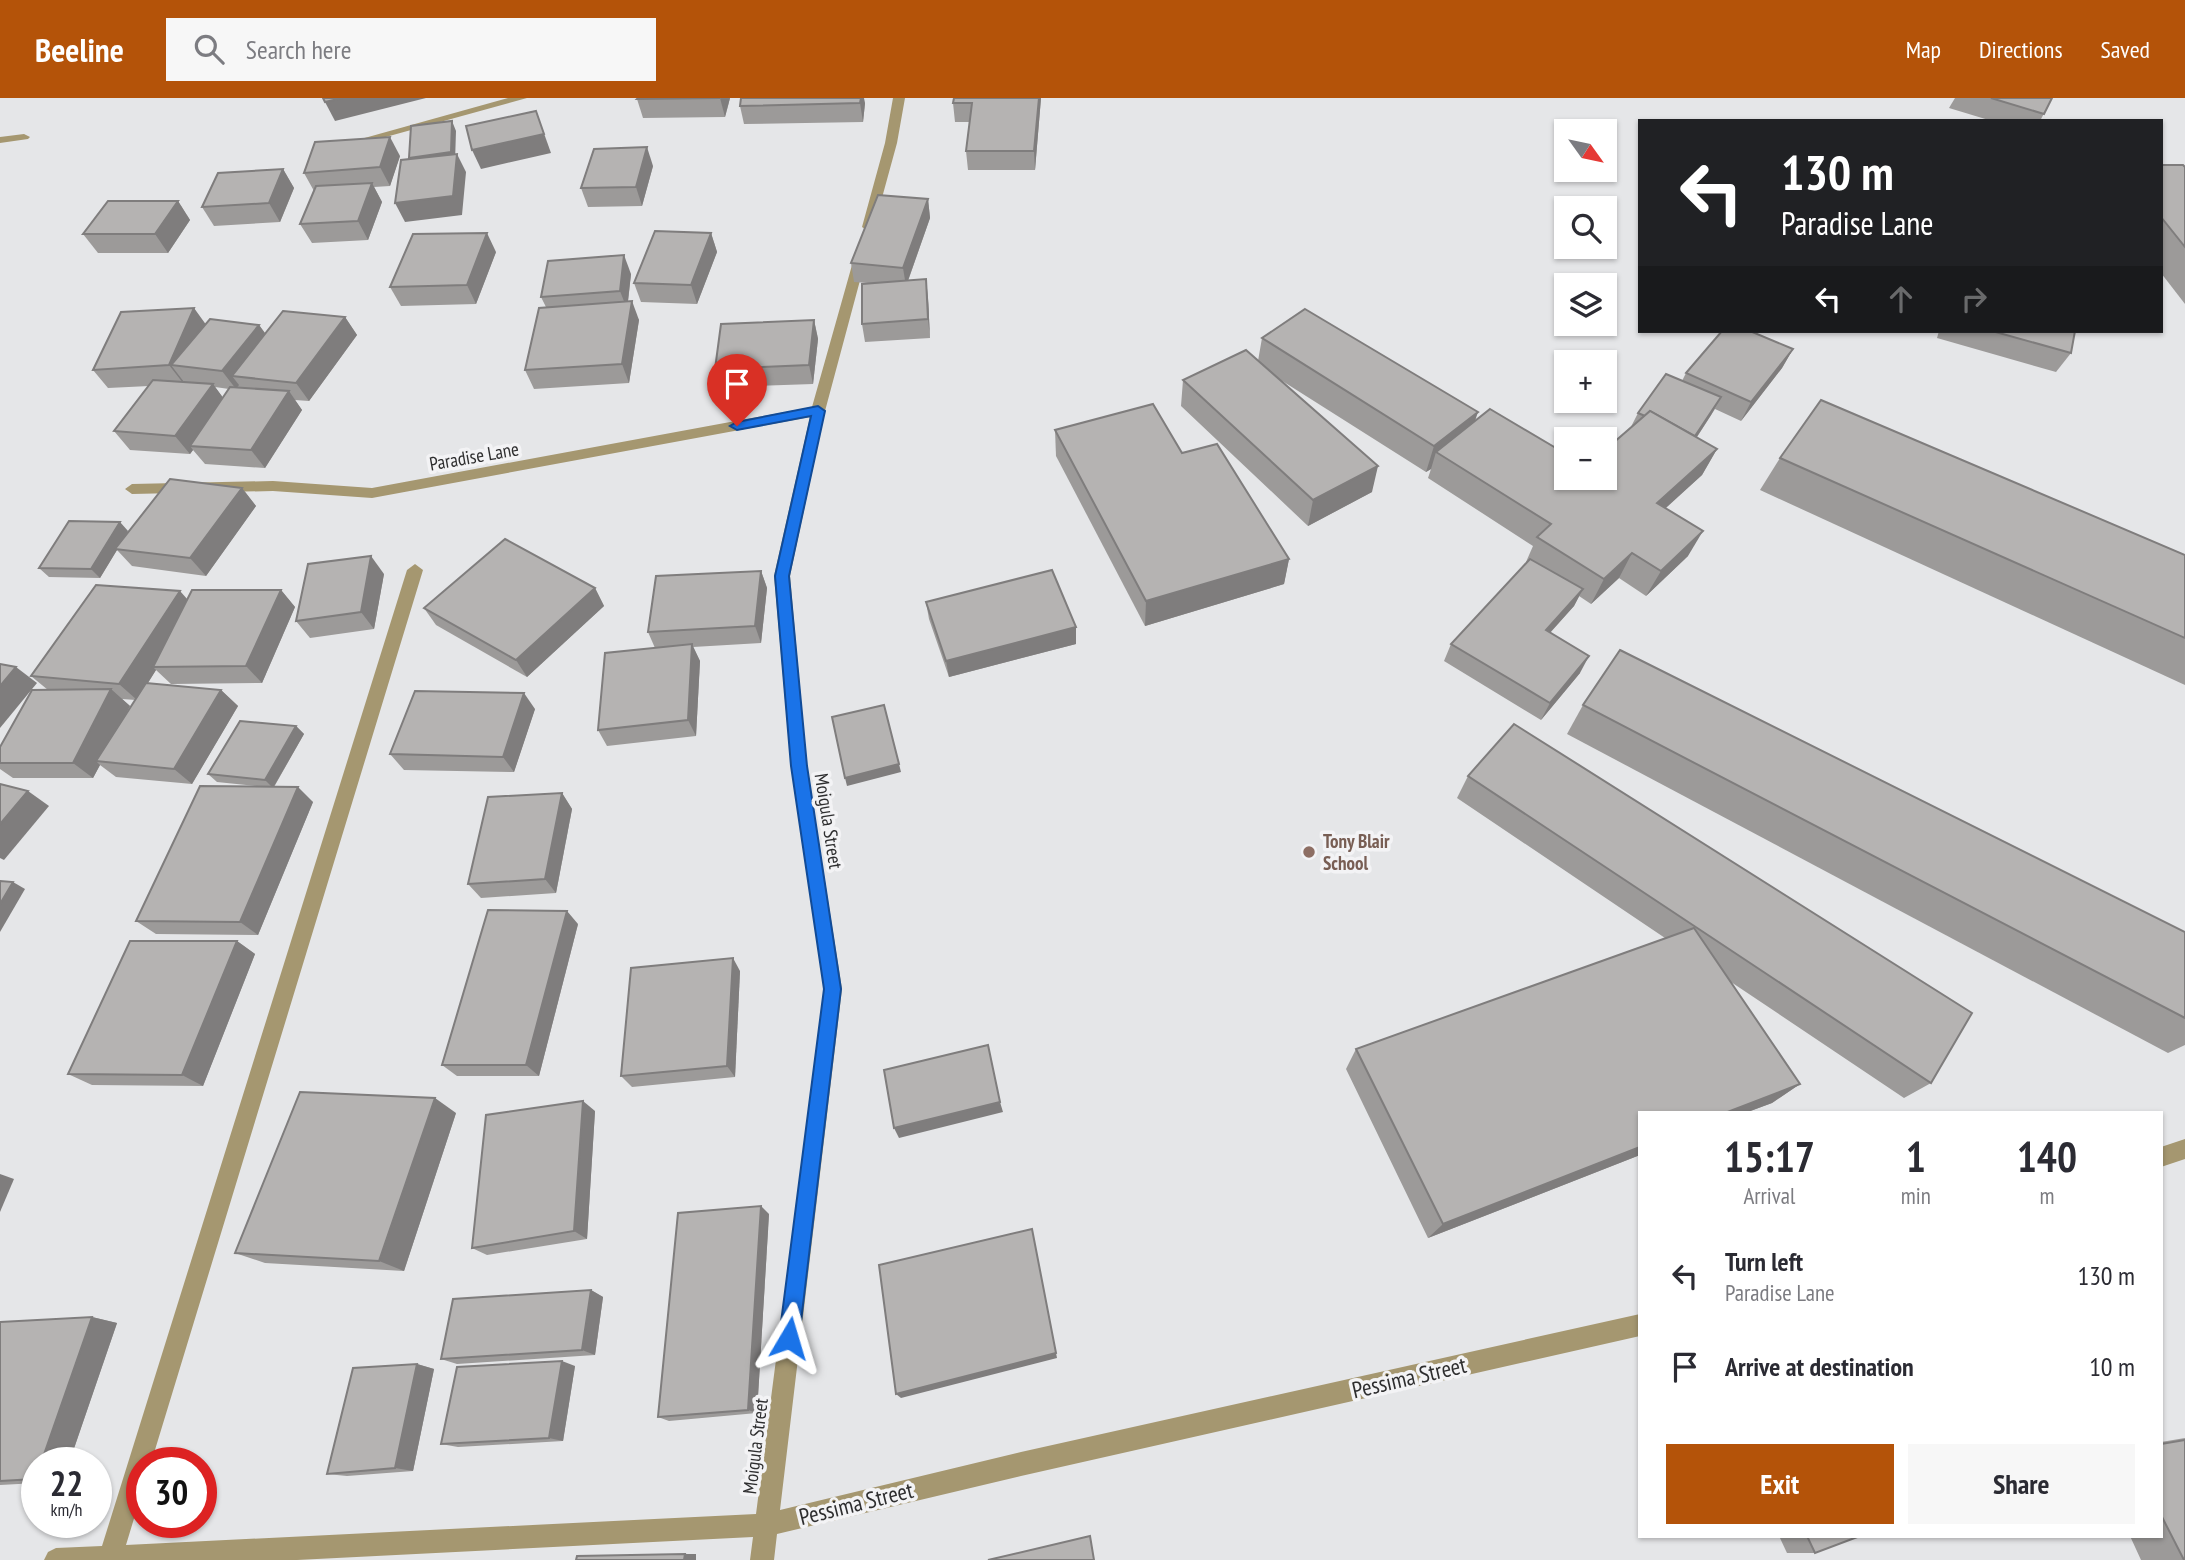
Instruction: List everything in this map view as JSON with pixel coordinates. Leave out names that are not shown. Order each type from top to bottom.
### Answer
[{"type":"street","points":[[342,146],[521,98]]},
{"type":"street","name":"Moigula Street","points":[[762,1560],[833,989],[799,766],[782,576],[818,411],[891,143],[900,98]]},
{"type":"street","points":[[0,140],[24,137]]},
{"type":"street","name":"Paradise Lane","points":[[132,489],[273,486],[372,493],[818,411]]},
{"type":"street","points":[[110,1557],[415,570]]},
{"type":"street","points":[[2163,1156],[2185,1149]]},
{"type":"street","name":"Pessima Street","points":[[56,1560],[766,1525],[1035,1461],[1638,1325]]},
{"type":"building","points":[[323,98],[342,98],[325,102]]},
{"type":"building","points":[[638,98],[720,98],[637,99]]},
{"type":"building","points":[[741,98],[861,98],[860,103],[740,106]]},
{"type":"building","points":[[954,98],[1039,98],[1034,151],[966,151],[972,103],[953,103]]},
{"type":"building","points":[[1991,98],[2052,98],[2044,114]]},
{"type":"building","points":[[536,111],[544,134],[472,150],[466,126]]},
{"type":"building","points":[[452,121],[451,152],[409,158],[411,126]]},
{"type":"building","points":[[390,137],[380,167],[304,173],[315,142]]},
{"type":"building","points":[[647,147],[636,187],[581,188],[594,149]]},
{"type":"building","points":[[457,154],[453,196],[395,203],[401,160]]},
{"type":"building","points":[[2163,165],[2185,167],[2185,247],[2163,220]]},
{"type":"building","points":[[283,169],[269,203],[202,207],[218,173]]},
{"type":"building","points":[[372,183],[358,221],[300,224],[316,186]]},
{"type":"building","points":[[878,195],[928,199],[903,268],[851,263]]},
{"type":"building","points":[[108,201],[178,201],[155,234],[83,234]]},
{"type":"building","points":[[655,231],[711,233],[691,285],[634,283]]},
{"type":"building","points":[[487,233],[467,285],[390,287],[413,234]]},
{"type":"building","points":[[624,255],[620,291],[541,297],[548,261]]},
{"type":"building","points":[[926,279],[928,319],[862,324],[862,284]]},
{"type":"building","points":[[632,301],[622,364],[525,370],[539,308]]},
{"type":"building","points":[[194,308],[169,365],[93,370],[121,312]]},
{"type":"building","points":[[1305,309],[1478,412],[1434,446],[1262,338]]},
{"type":"building","points":[[283,311],[345,317],[296,383],[232,376]]},
{"type":"building","points":[[210,319],[259,325],[222,371],[171,365]]},
{"type":"building","points":[[814,320],[809,365],[715,369],[721,324]]},
{"type":"building","points":[[1720,333],[1755,333],[1793,349],[1751,402],[1686,373]]},
{"type":"building","points":[[1999,333],[2075,333],[2071,353]]},
{"type":"building","points":[[1246,350],[1378,466],[1313,500],[1183,380]]},
{"type":"building","points":[[1666,374],[1721,397],[1695,436],[1650,411],[1645,416],[1638,413]]},
{"type":"building","points":[[153,380],[213,384],[175,436],[114,431]]},
{"type":"building","points":[[230,387],[289,391],[251,450],[190,446]]},
{"type":"building","points":[[1821,400],[2185,555],[2185,638],[1780,458]]},
{"type":"building","points":[[1153,404],[1182,453],[1217,444],[1289,559],[1146,601],[1055,430]]},
{"type":"building","points":[[1490,409],[1554,447],[1554,490],[1617,490],[1617,440],[1650,411],[1717,449],[1657,503],[1703,531],[1661,571],[1632,553],[1604,579],[1537,537],[1551,524],[1436,452]]},
{"type":"building","points":[[170,479],[242,488],[190,558],[115,549]]},
{"type":"building","points":[[69,521],[120,522],[91,569],[39,568]]},
{"type":"building","points":[[505,539],[595,588],[516,660],[424,608]]},
{"type":"building","points":[[371,556],[361,612],[296,621],[308,564]]},
{"type":"building","points":[[1530,559],[1583,589],[1546,630],[1589,656],[1550,703],[1451,644]]},
{"type":"building","points":[[1052,570],[1076,627],[946,661],[926,602]]},
{"type":"building","points":[[761,571],[755,626],[648,632],[656,576]]},
{"type":"building","points":[[96,585],[180,591],[119,684],[31,676]]},
{"type":"building","points":[[192,590],[281,590],[246,666],[153,667]]},
{"type":"building","points":[[692,644],[688,720],[598,730],[605,653]]},
{"type":"building","points":[[1620,650],[2185,932],[2185,1018],[1583,705]]},
{"type":"building","points":[[0,664],[16,667],[0,686]]},
{"type":"building","points":[[146,683],[221,690],[174,769],[96,761]]},
{"type":"building","points":[[111,689],[73,763],[0,763],[0,747],[32,690]]},
{"type":"building","points":[[415,691],[524,693],[503,757],[390,754]]},
{"type":"building","points":[[884,705],[899,764],[845,778],[832,717]]},
{"type":"building","points":[[240,721],[296,726],[265,780],[208,774]]},
{"type":"building","points":[[1514,724],[1972,1013],[1931,1083],[1468,776]]},
{"type":"building","points":[[0,784],[28,791],[0,824]]},
{"type":"building","points":[[200,786],[298,787],[240,922],[136,921]]},
{"type":"building","points":[[562,793],[545,879],[468,884],[488,797]]},
{"type":"building","points":[[0,881],[13,882],[0,904]]},
{"type":"building","points":[[488,910],[567,911],[526,1065],[442,1065]]},
{"type":"building","points":[[1694,928],[1800,1084],[1730,1111],[1638,1111],[1638,1148],[1443,1224],[1356,1049]]},
{"type":"building","points":[[130,941],[237,941],[182,1075],[68,1074]]},
{"type":"building","points":[[733,958],[727,1066],[621,1076],[631,968]]},
{"type":"building","points":[[988,1045],[1000,1102],[894,1128],[884,1070]]},
{"type":"building","points":[[300,1092],[435,1098],[379,1261],[235,1253]]},
{"type":"building","points":[[583,1101],[574,1231],[472,1248],[486,1115]]},
{"type":"building","points":[[761,1206],[748,1410],[658,1417],[678,1213]]},
{"type":"building","points":[[1032,1229],[1056,1353],[896,1394],[879,1265]]},
{"type":"building","points":[[591,1290],[582,1350],[441,1359],[453,1299]]},
{"type":"building","points":[[92,1317],[47,1447],[21,1447],[21,1480],[0,1481],[0,1322]]},
{"type":"building","points":[[562,1361],[549,1438],[441,1444],[457,1367]]},
{"type":"building","points":[[417,1364],[395,1468],[327,1474],[353,1368]]},
{"type":"building","points":[[2185,1440],[2185,1560],[2163,1519],[2163,1444]]},
{"type":"building","points":[[1090,1536],[1094,1560],[988,1560]]},
{"type":"building","points":[[1808,1538],[1855,1538],[1815,1553]]},
{"type":"building","points":[[685,1554],[684,1560],[576,1560],[577,1556]]},
{"type":"place","name":"Tony Blair School","points":[[1309,852]]},
{"type":"route","points":[[737,426],[818,411],[782,576],[799,766],[833,989],[789,1338]]}]
